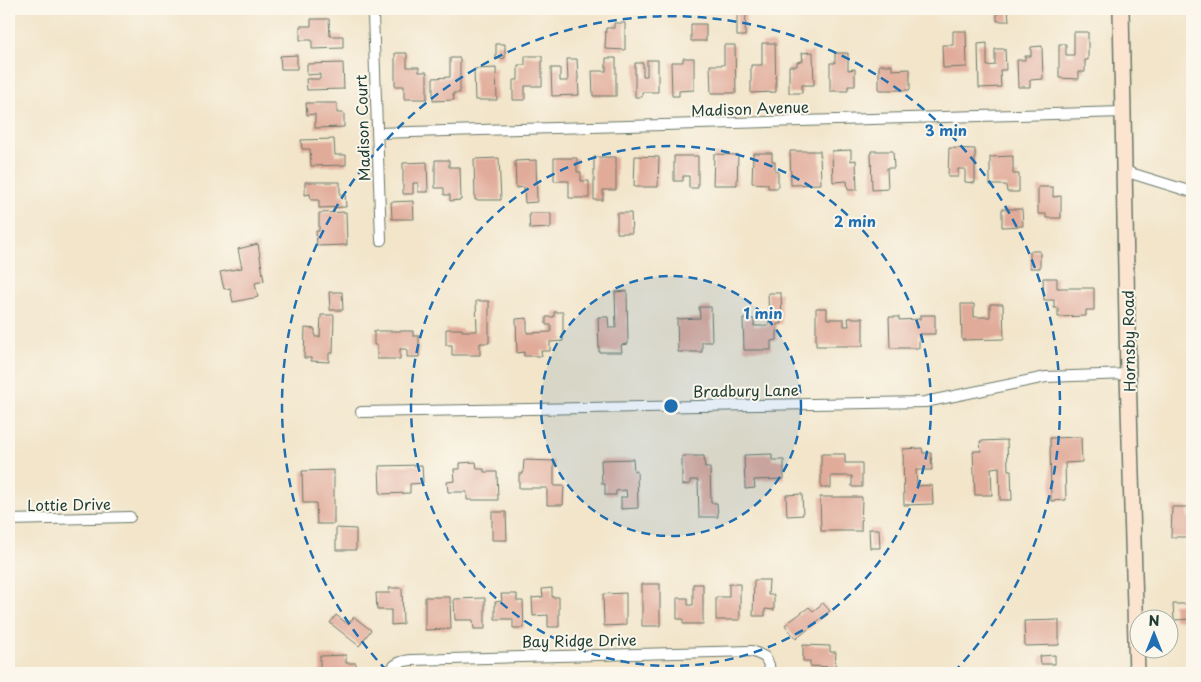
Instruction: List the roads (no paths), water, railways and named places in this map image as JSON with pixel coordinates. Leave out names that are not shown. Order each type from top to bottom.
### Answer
[{"type":"street","name":"Hornsby Road","points":[[1121,9],[1128,374],[1137,673]]},
{"type":"street","name":"Madison Court","points":[[373,15],[381,240]]},
{"type":"street","name":"Madison Avenue","points":[[377,133],[1123,112]]},
{"type":"street","points":[[1124,171],[1192,192]]},
{"type":"street","name":"Bradbury Lane","points":[[361,412],[925,402],[1046,377],[1128,374]]},
{"type":"street","name":"Lottie Drive","points":[[9,520],[130,517]]},
{"type":"street","name":"Bay Ridge Drive","points":[[389,673],[397,663],[412,660],[752,651],[762,654],[770,673]]}]
